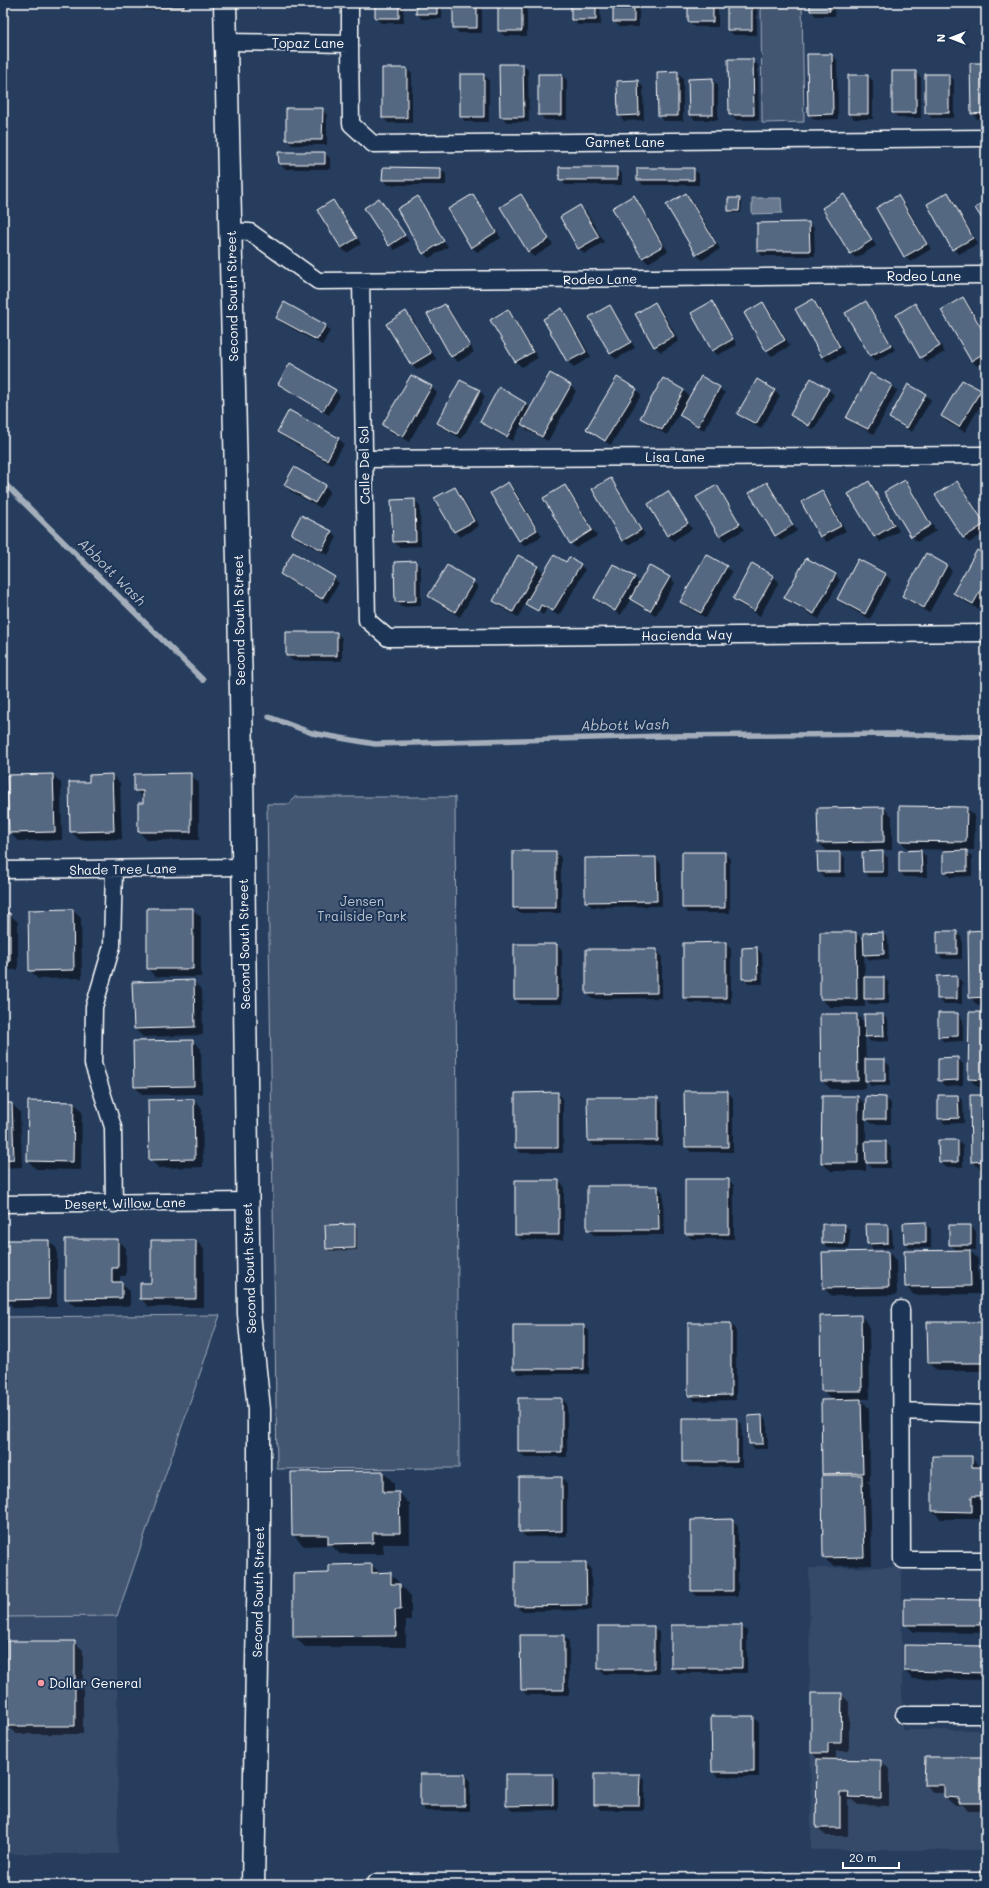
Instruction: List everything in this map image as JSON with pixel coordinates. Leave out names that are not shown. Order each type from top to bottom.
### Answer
[{"type":"street","name":"Second South Street","points":[[225,3],[241,690],[248,1314],[259,1409],[259,1554],[253,1885]]},
{"type":"street","name":"Topaz Lane","points":[[226,42],[350,44],[350,3]]},
{"type":"street","name":"Garnet Lane","points":[[350,44],[351,124],[372,144],[986,138]]},
{"type":"street","name":"Rodeo Lane","points":[[230,231],[250,232],[318,281],[986,275]]},
{"type":"street","name":"Calle Del Sol","points":[[361,281],[367,620],[388,638]]},
{"type":"street","name":"Lisa Lane","points":[[364,459],[986,455]]},
{"type":"street","name":"Hacienda Way","points":[[388,638],[986,633]]},
{"type":"street","name":"Shade Tree Lane","points":[[3,870],[243,867]]},
{"type":"street","points":[[114,869],[112,946],[94,1007],[94,1064],[113,1127],[114,1204]]},
{"type":"street","name":"Desert Willow Lane","points":[[3,1204],[114,1204],[247,1201]]},
{"type":"street","points":[[901,1309],[902,1560],[986,1560]]},
{"type":"street","points":[[902,1411],[986,1414]]},
{"type":"street","points":[[904,1715],[986,1715]]},
{"type":"street","points":[[378,1885],[986,1884]]},
{"type":"shaded area","points":[[752,198],[781,198],[782,213],[752,214]]},
{"type":"shaded area","points":[[902,1567],[902,1730],[986,1730],[986,1850],[811,1850],[809,1568]]},
{"type":"shaded area","points":[[117,1616],[118,1854],[3,1854],[3,1617]]},
{"type":"green space","points":[[761,3],[802,3],[804,122],[762,123]]},
{"type":"green space","name":"Jensen Trailside Park","points":[[294,797],[455,797],[459,1468],[277,1469],[267,804],[290,804]]},
{"type":"green space","points":[[220,1315],[117,1616],[3,1617],[3,1317]]},
{"type":"building","points":[[140,3],[162,3],[162,7],[140,7]]},
{"type":"building","points":[[162,3],[184,3],[184,7],[162,7]]},
{"type":"building","points":[[375,3],[399,3],[399,18],[375,18]]},
{"type":"building","points":[[416,3],[437,3],[437,14],[416,14]]},
{"type":"building","points":[[453,3],[477,3],[477,28],[453,28]]},
{"type":"building","points":[[498,3],[522,3],[522,31],[498,31]]},
{"type":"building","points":[[571,3],[596,3],[596,20],[571,20]]},
{"type":"building","points":[[613,3],[634,3],[634,22],[613,22]]},
{"type":"building","points":[[688,3],[713,3],[713,22],[688,22]]},
{"type":"building","points":[[727,3],[752,3],[752,30],[727,30]]},
{"type":"building","points":[[810,3],[829,3],[830,11],[810,11]]},
{"type":"building","points":[[807,54],[832,54],[833,114],[808,115]]},
{"type":"building","points":[[728,59],[753,59],[754,115],[729,115]]},
{"type":"building","points":[[970,63],[986,63],[986,113],[971,114]]},
{"type":"building","points":[[499,64],[523,64],[524,117],[500,117]]},
{"type":"building","points":[[382,68],[407,68],[407,118],[382,118]]},
{"type":"building","points":[[678,71],[678,116],[658,116],[657,72]]},
{"type":"building","points":[[892,71],[916,71],[916,113],[892,113]]},
{"type":"building","points":[[460,74],[484,74],[484,117],[460,117]]},
{"type":"building","points":[[538,74],[562,74],[562,115],[538,115]]},
{"type":"building","points":[[925,74],[949,74],[949,113],[925,113]]},
{"type":"building","points":[[848,75],[868,75],[868,114],[848,114]]},
{"type":"building","points":[[713,78],[713,115],[689,115],[688,79]]},
{"type":"building","points":[[638,80],[639,115],[618,116],[617,81]]},
{"type":"building","points":[[286,108],[323,108],[322,140],[286,140]]},
{"type":"building","points":[[278,152],[325,152],[325,164],[279,164]]},
{"type":"building","points":[[383,167],[441,168],[441,180],[382,180]]},
{"type":"building","points":[[559,167],[617,167],[617,180],[559,180]]},
{"type":"building","points":[[637,168],[694,168],[694,180],[637,180]]},
{"type":"building","points":[[948,192],[973,238],[952,250],[927,204]]},
{"type":"building","points":[[686,193],[716,244],[696,255],[666,205]]},
{"type":"building","points":[[473,194],[496,232],[471,248],[448,209]]},
{"type":"building","points":[[521,194],[549,239],[528,252],[500,207]]},
{"type":"building","points":[[844,194],[872,240],[850,254],[822,208]]},
{"type":"building","points":[[634,195],[663,246],[642,258],[612,208]]},
{"type":"building","points":[[898,195],[927,244],[904,257],[876,208]]},
{"type":"building","points":[[418,196],[444,241],[423,254],[397,209]]},
{"type":"building","points":[[379,198],[405,235],[389,246],[364,208]]},
{"type":"building","points":[[728,198],[740,198],[739,211],[728,211]]},
{"type":"building","points":[[333,200],[357,238],[341,248],[317,210]]},
{"type":"building","points":[[986,201],[986,225],[975,208]]},
{"type":"building","points":[[580,205],[599,237],[578,249],[560,217]]},
{"type":"building","points":[[809,222],[810,251],[757,251],[757,223]]},
{"type":"building","points":[[963,297],[986,336],[986,352],[971,361],[941,310]]},
{"type":"building","points":[[813,299],[840,347],[822,357],[795,309]]},
{"type":"building","points":[[712,301],[733,339],[712,351],[691,313]]},
{"type":"building","points":[[866,301],[891,345],[870,356],[845,313]]},
{"type":"building","points":[[284,302],[326,325],[317,340],[276,318]]},
{"type":"building","points":[[655,302],[674,336],[654,347],[635,314]]},
{"type":"building","points":[[763,302],[785,340],[766,351],[744,313]]},
{"type":"building","points":[[915,303],[940,346],[920,358],[896,315]]},
{"type":"building","points":[[445,304],[470,346],[451,357],[427,314]]},
{"type":"building","points":[[610,305],[631,342],[610,354],[589,317]]},
{"type":"building","points":[[562,308],[586,352],[567,362],[543,319]]},
{"type":"building","points":[[508,309],[533,352],[515,362],[490,320]]},
{"type":"building","points":[[406,311],[431,353],[411,365],[386,324]]},
{"type":"building","points":[[290,363],[336,390],[323,411],[278,384]]},
{"type":"building","points":[[550,373],[571,385],[542,437],[521,424]]},
{"type":"building","points":[[870,373],[892,385],[868,429],[846,418]]},
{"type":"building","points":[[411,375],[432,386],[403,437],[382,425]]},
{"type":"building","points":[[701,376],[720,387],[698,426],[679,415]]},
{"type":"building","points":[[617,377],[637,389],[605,441],[586,429]]},
{"type":"building","points":[[663,378],[684,390],[662,430],[640,418]]},
{"type":"building","points":[[811,378],[829,389],[809,426],[790,415]]},
{"type":"building","points":[[757,379],[775,390],[756,424],[737,414]]},
{"type":"building","points":[[460,380],[480,390],[457,434],[437,423]]},
{"type":"building","points":[[962,380],[981,390],[959,427],[941,416]]},
{"type":"building","points":[[908,384],[926,394],[907,428],[889,418]]},
{"type":"building","points":[[499,387],[526,403],[507,437],[480,422]]},
{"type":"building","points":[[289,410],[339,438],[327,460],[277,432]]},
{"type":"building","points":[[294,467],[326,485],[315,503],[284,485]]},
{"type":"building","points":[[611,478],[641,530],[622,541],[592,489]]},
{"type":"building","points":[[905,480],[931,525],[911,537],[884,492]]},
{"type":"building","points":[[869,481],[894,525],[874,537],[848,494]]},
{"type":"building","points":[[957,481],[985,524],[963,538],[935,495]]},
{"type":"building","points":[[508,482],[537,530],[519,541],[490,493]]},
{"type":"building","points":[[767,482],[793,525],[775,536],[749,493]]},
{"type":"building","points":[[565,485],[592,530],[570,544],[543,498]]},
{"type":"building","points":[[717,485],[740,524],[719,536],[696,497]]},
{"type":"building","points":[[455,487],[474,521],[454,532],[434,498]]},
{"type":"building","points":[[822,490],[841,526],[820,537],[801,502]]},
{"type":"building","points":[[668,491],[688,523],[667,536],[648,504]]},
{"type":"building","points":[[415,499],[416,541],[393,542],[391,500]]},
{"type":"building","points":[[301,515],[332,531],[322,550],[291,534]]},
{"type":"building","points":[[977,550],[986,555],[986,581],[973,604],[953,593]]},
{"type":"building","points":[[293,552],[335,577],[322,599],[280,574]]},
{"type":"building","points":[[926,553],[947,565],[924,608],[902,596]]},
{"type":"building","points":[[706,554],[727,566],[701,613],[680,602]]},
{"type":"building","points":[[518,555],[538,566],[513,612],[493,601]]},
{"type":"building","points":[[554,555],[566,562],[569,557],[581,564],[553,611],[541,605],[538,611],[525,604]]},
{"type":"building","points":[[806,558],[836,574],[814,614],[784,598]]},
{"type":"building","points":[[858,559],[886,574],[865,614],[837,599]]},
{"type":"building","points":[[416,561],[416,601],[395,602],[394,562]]},
{"type":"building","points":[[752,563],[774,576],[754,611],[733,599]]},
{"type":"building","points":[[613,564],[635,577],[615,611],[594,598]]},
{"type":"building","points":[[447,565],[474,581],[455,612],[428,596]]},
{"type":"building","points":[[649,565],[670,577],[650,611],[630,599]]},
{"type":"building","points":[[286,632],[337,632],[337,656],[286,656]]},
{"type":"building","points":[[191,773],[191,832],[138,832],[138,803],[143,803],[143,791],[134,791],[134,774]]},
{"type":"building","points":[[53,774],[55,832],[9,833],[7,775]]},
{"type":"building","points":[[112,774],[114,831],[70,832],[69,782],[89,782],[89,775]]},
{"type":"building","points":[[981,805],[986,805],[986,841],[981,841]]},
{"type":"building","points":[[899,806],[967,807],[966,842],[899,841]]},
{"type":"building","points":[[884,807],[884,842],[818,843],[817,808]]},
{"type":"building","points":[[921,850],[922,872],[899,872],[899,851]]},
{"type":"building","points":[[967,850],[967,871],[943,872],[943,851]]},
{"type":"building","points":[[981,850],[986,850],[986,871],[981,871]]},
{"type":"building","points":[[513,851],[556,851],[556,908],[513,908]]},
{"type":"building","points":[[883,851],[883,872],[863,872],[862,852]]},
{"type":"building","points":[[682,852],[725,852],[725,908],[682,908]]},
{"type":"building","points":[[817,852],[840,852],[840,872],[818,872]]},
{"type":"building","points":[[656,857],[657,901],[585,902],[585,858]]},
{"type":"building","points":[[147,908],[193,908],[193,969],[147,969]]},
{"type":"building","points":[[73,909],[74,970],[29,971],[28,910]]},
{"type":"building","points":[[3,913],[10,913],[10,962],[3,962]]},
{"type":"building","points":[[986,930],[986,997],[969,998],[968,931]]},
{"type":"building","points":[[937,931],[957,931],[957,954],[937,954]]},
{"type":"building","points":[[820,932],[856,932],[857,999],[820,999]]},
{"type":"building","points":[[883,932],[884,954],[864,955],[863,933]]},
{"type":"building","points":[[726,942],[726,998],[683,998],[683,943]]},
{"type":"building","points":[[514,944],[557,944],[557,999],[514,999]]},
{"type":"building","points":[[757,947],[758,979],[742,979],[742,948]]},
{"type":"building","points":[[586,949],[657,949],[657,993],[586,994]]},
{"type":"building","points":[[957,975],[957,999],[937,999],[937,976]]},
{"type":"building","points":[[864,977],[884,977],[884,999],[864,999]]},
{"type":"building","points":[[194,980],[195,1027],[134,1029],[132,982]]},
{"type":"building","points":[[969,1012],[986,1012],[986,1080],[968,1079]]},
{"type":"building","points":[[938,1013],[958,1013],[958,1036],[938,1037]]},
{"type":"building","points":[[820,1014],[857,1014],[858,1081],[821,1081]]},
{"type":"building","points":[[864,1014],[883,1014],[884,1036],[865,1037]]},
{"type":"building","points":[[193,1040],[194,1086],[134,1087],[133,1041]]},
{"type":"building","points":[[958,1057],[958,1080],[938,1081],[938,1058]]},
{"type":"building","points":[[865,1059],[885,1059],[885,1081],[865,1081]]},
{"type":"building","points":[[684,1091],[728,1091],[728,1147],[685,1147]]},
{"type":"building","points":[[558,1092],[558,1148],[515,1148],[515,1093]]},
{"type":"building","points":[[938,1095],[958,1095],[959,1118],[938,1119]]},
{"type":"building","points":[[970,1095],[986,1095],[986,1161],[971,1162]]},
{"type":"building","points":[[822,1096],[858,1096],[858,1163],[821,1163]]},
{"type":"building","points":[[866,1096],[886,1097],[886,1119],[865,1119]]},
{"type":"building","points":[[587,1097],[658,1097],[658,1141],[588,1141]]},
{"type":"building","points":[[194,1099],[195,1159],[149,1160],[148,1100]]},
{"type":"building","points":[[28,1101],[74,1102],[73,1162],[27,1161]]},
{"type":"building","points":[[3,1103],[12,1103],[14,1159],[3,1160]]},
{"type":"building","points":[[938,1140],[958,1140],[958,1162],[939,1162]]},
{"type":"building","points":[[865,1141],[886,1141],[886,1163],[866,1163]]},
{"type":"building","points":[[685,1179],[729,1179],[729,1234],[685,1234]]},
{"type":"building","points":[[515,1180],[559,1180],[559,1235],[515,1235]]},
{"type":"building","points":[[587,1186],[658,1186],[659,1230],[587,1230]]},
{"type":"building","points":[[926,1222],[926,1243],[904,1243],[903,1223]]},
{"type":"building","points":[[355,1224],[355,1248],[326,1249],[325,1225]]},
{"type":"building","points":[[822,1224],[845,1224],[844,1244],[822,1243]]},
{"type":"building","points":[[866,1224],[888,1224],[888,1243],[867,1244]]},
{"type":"building","points":[[949,1225],[971,1225],[971,1245],[949,1245]]},
{"type":"building","points":[[65,1239],[118,1239],[118,1268],[112,1268],[112,1282],[122,1282],[122,1298],[65,1299]]},
{"type":"building","points":[[4,1240],[49,1240],[50,1299],[4,1300]]},
{"type":"building","points":[[151,1240],[196,1240],[196,1299],[140,1299],[140,1283],[151,1283]]},
{"type":"building","points":[[970,1250],[971,1286],[905,1287],[904,1251]]},
{"type":"building","points":[[888,1251],[889,1287],[823,1288],[822,1252]]},
{"type":"building","points":[[861,1315],[862,1391],[821,1391],[820,1316]]},
{"type":"building","points":[[927,1322],[983,1322],[983,1363],[928,1363]]},
{"type":"building","points":[[688,1323],[731,1323],[731,1395],[688,1396]]},
{"type":"building","points":[[513,1325],[584,1325],[584,1369],[513,1369]]},
{"type":"building","points":[[518,1398],[562,1398],[562,1452],[518,1452]]},
{"type":"building","points":[[861,1399],[863,1473],[822,1474],[821,1400]]},
{"type":"building","points":[[762,1415],[763,1444],[749,1444],[748,1416]]},
{"type":"building","points":[[682,1418],[737,1418],[737,1462],[682,1462]]},
{"type":"building","points":[[932,1456],[972,1456],[972,1467],[981,1467],[981,1496],[972,1496],[972,1512],[932,1511]]},
{"type":"building","points":[[383,1471],[383,1492],[399,1492],[400,1533],[373,1533],[373,1543],[328,1544],[328,1535],[292,1535],[291,1472]]},
{"type":"building","points":[[822,1475],[862,1475],[864,1557],[823,1558]]},
{"type":"building","points":[[519,1477],[562,1477],[562,1531],[519,1532]]},
{"type":"building","points":[[733,1519],[733,1591],[691,1591],[691,1520]]},
{"type":"building","points":[[515,1562],[586,1562],[587,1605],[515,1606]]},
{"type":"building","points":[[372,1564],[372,1573],[391,1572],[391,1584],[400,1584],[401,1610],[395,1610],[396,1636],[293,1637],[293,1574],[329,1573],[329,1565]]},
{"type":"building","points":[[904,1599],[986,1600],[986,1625],[904,1625]]},
{"type":"building","points":[[671,1625],[742,1625],[742,1668],[671,1668]]},
{"type":"building","points":[[598,1626],[654,1626],[654,1669],[598,1669]]},
{"type":"building","points":[[520,1635],[564,1635],[564,1690],[521,1690]]},
{"type":"building","name":"Dollar General","points":[[6,1641],[75,1641],[75,1726],[6,1726]]},
{"type":"building","points":[[904,1645],[986,1646],[986,1673],[904,1671]]},
{"type":"building","points":[[811,1693],[842,1693],[841,1743],[828,1743],[828,1753],[811,1753]]},
{"type":"building","points":[[711,1716],[754,1716],[754,1772],[712,1772]]},
{"type":"building","points":[[925,1757],[986,1757],[985,1803],[959,1803],[959,1798],[944,1797],[944,1785],[924,1785]]},
{"type":"building","points":[[817,1759],[881,1760],[881,1798],[848,1797],[849,1792],[840,1792],[840,1828],[816,1828]]},
{"type":"building","points":[[420,1774],[465,1774],[465,1806],[420,1806]]},
{"type":"building","points":[[506,1774],[553,1774],[553,1805],[506,1806]]},
{"type":"building","points":[[594,1774],[640,1774],[639,1805],[594,1805]]},
{"type":"waterway","name":"Abbott Wash","points":[[3,482],[203,680]]},
{"type":"waterway","name":"Abbott Wash","points":[[269,717],[312,733],[375,744],[664,736],[889,734],[986,737]]},
{"type":"place","name":"Dollar General","points":[[41,1683]]}]
